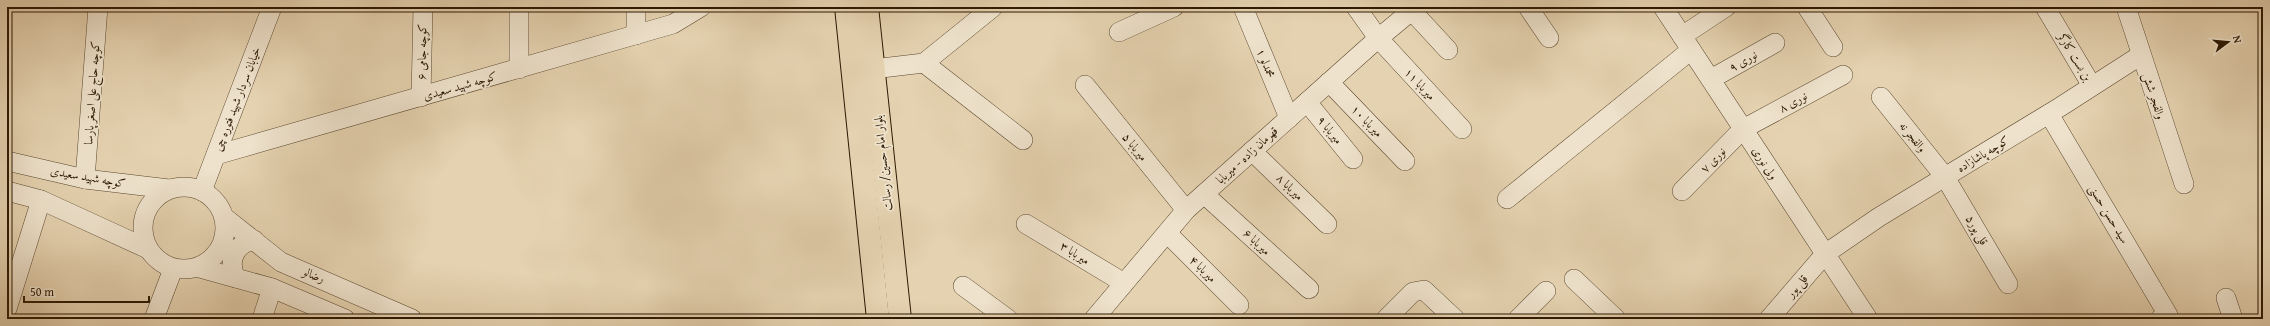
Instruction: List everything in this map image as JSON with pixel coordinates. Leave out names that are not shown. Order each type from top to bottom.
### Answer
[{"type":"main road","name":"بلوار امام حسین/ رسالت","points":[[846,7],[878,319]]},
{"type":"main road","name":"بلوار امام حسین/ رسالت","points":[[867,7],[900,319]]},
{"type":"street","name":"کوچه حاج علی اصغر پارسا","points":[[85,179],[98,7]]},
{"type":"street","name":"خیابان سردار شهید فتوره چی","points":[[202,191],[272,7]]},
{"type":"street","name":"کوچه جامی ۶","points":[[421,97],[423,7]]},
{"type":"street","points":[[519,7],[519,69]]},
{"type":"street","points":[[636,7],[636,35]]},
{"type":"street","name":"کوچه شهید سعیدی","points":[[216,155],[674,24],[701,7]]},
{"type":"street","points":[[1119,32],[1174,7]]},
{"type":"street","name":"محمدلو ۱","points":[[1243,7],[1289,118]]},
{"type":"street","name":"میربابا ۱۱","points":[[1356,7],[1378,38],[1462,129]]},
{"type":"street","points":[[1528,7],[1549,38]]},
{"type":"street","name":"ولی نوری","points":[[1663,7],[1868,319]]},
{"type":"street","points":[[1507,199],[1726,7]]},
{"type":"street","points":[[1807,7],[1833,47]]},
{"type":"street","name":"بن بست کارگر","points":[[2045,7],[2092,86]]},
{"type":"street","name":"والفجر شش","points":[[2126,7],[2184,184]]},
{"type":"street","points":[[873,69],[924,63],[992,8]]},
{"type":"street","points":[[1414,9],[1448,50]]},
{"type":"street","name":"قهرمان زاده - میربابا","points":[[1095,319],[1186,210],[1378,38],[1414,9]]},
{"type":"street","name":"نوری ۹","points":[[1711,79],[1775,43]]},
{"type":"street","name":"کوچه پاشازاده","points":[[1825,254],[1879,217],[2049,114],[2141,55]]},
{"type":"street","points":[[924,63],[1023,140]]},
{"type":"street","name":"نوری ۸","points":[[1743,129],[1843,75]]},
{"type":"street","name":"میربابا ۱۰","points":[[1329,82],[1405,161]]},
{"type":"street","name":"میربابا ۵","points":[[1085,85],[1186,210]]},
{"type":"street","name":"والفجر نه","points":[[1881,97],[1945,177]]},
{"type":"street","name":"میربابا ۹","points":[[1307,102],[1353,159]]},
{"type":"street","name":"سید حسن حسنی","points":[[2049,114],[2164,317]]},
{"type":"street","name":"نوری ۷","points":[[1682,191],[1743,129]]},
{"type":"street","name":"میربابا ۸","points":[[1252,151],[1327,224]]},
{"type":"street","name":"کوچه شهید سعیدی","points":[[7,161],[85,179],[169,189]]},
{"type":"street","name":"قلی پور۵","points":[[1945,177],[2008,284]]},
{"type":"street","points":[[148,250],[142,232],[145,214],[154,199],[169,189],[186,186],[202,191],[216,201],[224,217],[225,237],[216,256],[200,268]]},
{"type":"street","points":[[7,191],[41,200],[148,250],[159,262],[173,269],[200,268],[272,288],[345,319]]},
{"type":"street","name":"میربابا ۶","points":[[1204,194],[1309,290]]},
{"type":"street","points":[[7,309],[41,200]]},
{"type":"street","name":"رضالو","points":[[224,217],[281,262],[412,319]]},
{"type":"street","name":"میربابا ۳","points":[[1026,224],[1124,283]]},
{"type":"street","name":"میربابا ۴","points":[[1167,233],[1239,304]]},
{"type":"street","points":[[236,278],[232,266],[234,255],[242,245],[254,240]]},
{"type":"street","name":"قلی پور","points":[[1769,319],[1825,254]]},
{"type":"street","points":[[154,319],[173,269]]},
{"type":"street","points":[[1574,279],[1616,319]]},
{"type":"street","points":[[963,286],[1008,319]]},
{"type":"street","points":[[262,319],[272,288]]},
{"type":"street","points":[[1386,319],[1413,292],[1424,290],[1455,319]]},
{"type":"street","points":[[1518,319],[1546,291]]},
{"type":"street","points":[[2226,298],[2233,319]]}]
